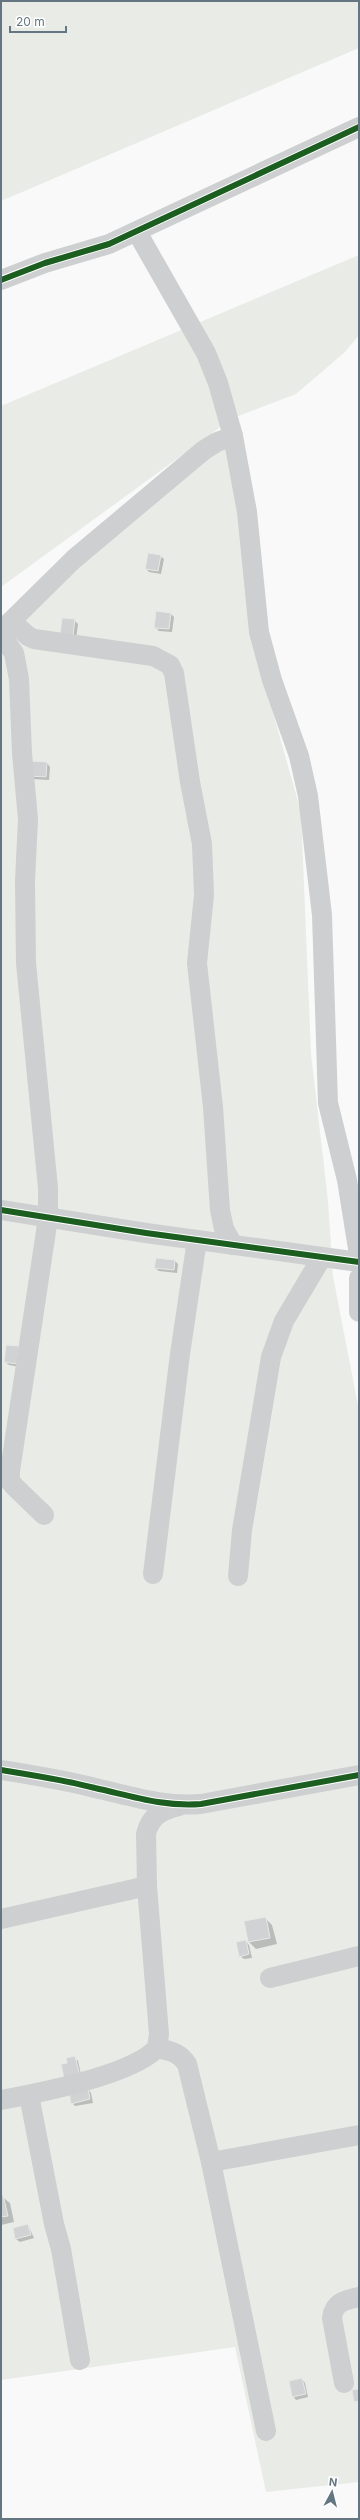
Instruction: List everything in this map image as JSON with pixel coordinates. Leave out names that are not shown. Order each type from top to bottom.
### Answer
[{"type":"street","points":[[1,280],[45,263],[109,244],[359,128]]},
{"type":"street","points":[[137,232],[206,353],[218,383],[233,436],[247,512],[259,632],[272,680],[299,756],[308,796],[322,915],[328,1103],[347,1180],[359,1255]]},
{"type":"street","points":[[6,634],[74,559],[204,450],[217,442],[233,436]]},
{"type":"street","points":[[6,634],[28,636],[153,656],[170,665],[174,673],[189,775],[202,844],[204,895],[197,963],[212,1092],[220,1210],[224,1229],[233,1245]]},
{"type":"street","points":[[6,634],[19,672],[22,753],[28,819],[25,881],[26,963],[31,1030],[47,1157],[48,1218],[10,1471],[10,1481],[44,1515]]},
{"type":"street","points":[[1,1210],[197,1240],[359,1262]]},
{"type":"street","points":[[153,1574],[180,1354],[197,1240]]},
{"type":"street","points":[[238,1576],[242,1530],[271,1357],[284,1321],[322,1257]]},
{"type":"street","points":[[359,1278],[359,1312]]},
{"type":"street","points":[[1,1770],[94,1788],[159,1804],[179,1806],[201,1804],[359,1775]]},
{"type":"street","points":[[1,2100],[29,2095],[116,2072],[138,2064],[157,2048],[158,2017],[147,1886],[147,1826],[160,1812],[179,1806]]},
{"type":"street","points":[[1,1919],[147,1886]]},
{"type":"street","points":[[270,1978],[359,1956]]},
{"type":"street","points":[[157,2048],[175,2052],[182,2056],[186,2064],[211,2162],[266,2431]]},
{"type":"street","points":[[29,2095],[54,2224],[61,2249],[80,2360]]},
{"type":"street","points":[[211,2162],[359,2134]]},
{"type":"street","points":[[344,2383],[332,2318],[333,2311],[337,2304],[359,2297]]},
{"type":"shaded area","points":[[1,1],[359,1],[359,48],[1,201]]},
{"type":"shaded area","points":[[359,255],[359,335],[345,352],[296,394],[233,418],[1,587],[1,406]]},
{"type":"shaded area","points":[[227,442],[261,670],[301,812],[311,1054],[328,1201],[333,1276],[359,1411],[359,2482],[266,2492],[235,2347],[1,2380],[1,626]]},
{"type":"building","points":[[148,553],[161,555],[158,571],[145,569]]},
{"type":"building","points":[[156,611],[171,613],[169,629],[154,628]]},
{"type":"building","points":[[62,618],[75,619],[73,636],[60,634]]},
{"type":"building","points":[[30,761],[47,762],[46,777],[29,776]]},
{"type":"building","points":[[156,1258],[175,1260],[174,1270],[154,1268]]},
{"type":"building","points":[[6,1345],[19,1346],[17,1364],[4,1362]]},
{"type":"building","points":[[266,1917],[270,1938],[248,1942],[244,1921]]},
{"type":"building","points":[[246,1940],[249,1954],[239,1957],[236,1942]]},
{"type":"building","points":[[75,2056],[80,2076],[64,2079],[61,2064],[67,2063],[66,2058]]},
{"type":"building","points":[[88,2088],[90,2099],[71,2104],[69,2092]]},
{"type":"building","points":[[1,2195],[3,2195],[8,2216],[1,2217]]},
{"type":"building","points":[[28,2224],[31,2235],[15,2239],[13,2228]]},
{"type":"building","points":[[302,2378],[306,2394],[292,2397],[289,2381]]},
{"type":"building","points":[[359,2389],[359,2401],[354,2402],[352,2390]]},
{"type":"cycle path","points":[[1,280],[45,263],[109,244],[359,127]]},
{"type":"cycle path","points":[[1,1210],[146,1233],[359,1262]]},
{"type":"cycle path","points":[[1,1770],[48,1778],[147,1800],[187,1805],[201,1804],[359,1775]]}]
